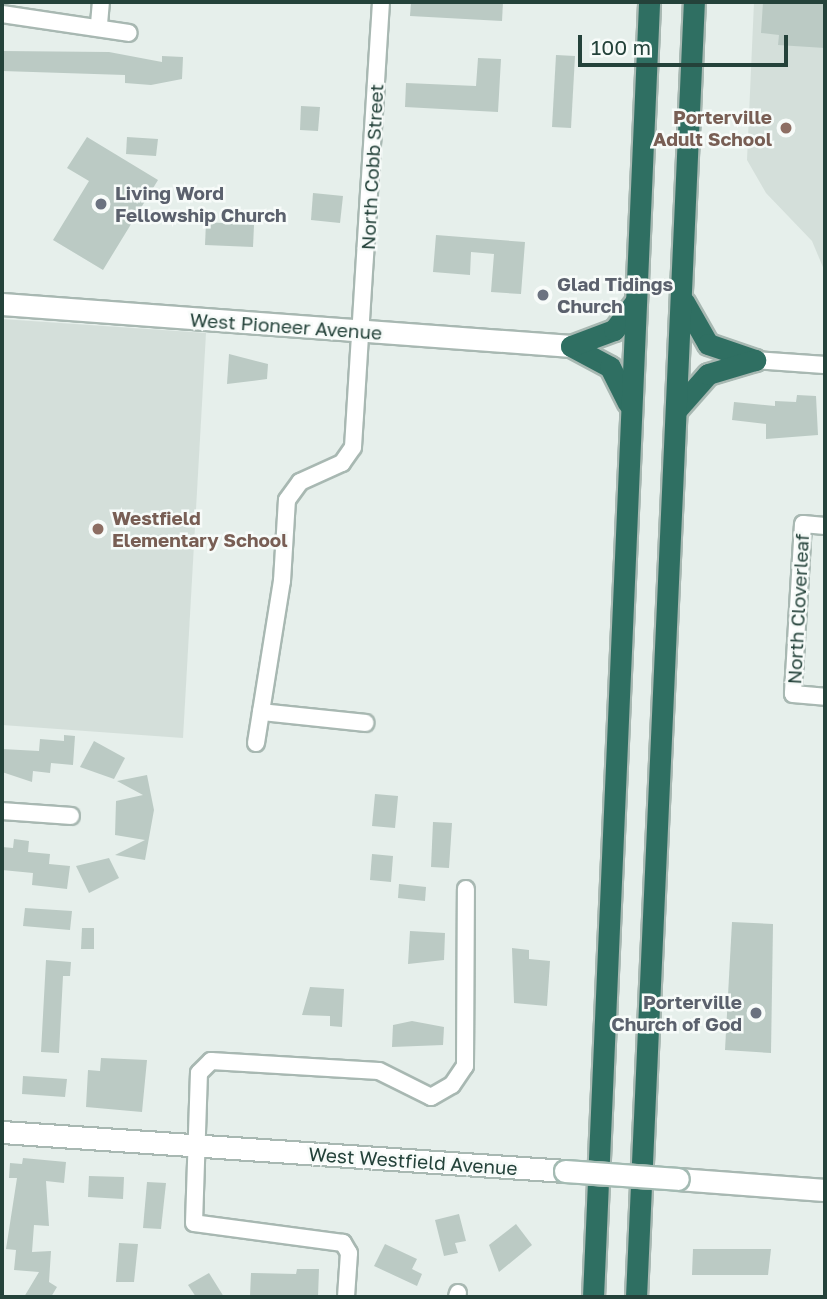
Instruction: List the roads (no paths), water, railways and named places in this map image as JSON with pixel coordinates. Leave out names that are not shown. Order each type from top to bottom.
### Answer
[{"type":"highway","points":[[593,1297],[649,2]]},
{"type":"highway","points":[[636,1297],[694,2]]},
{"type":"highway","points":[[681,299],[708,344],[755,360]]},
{"type":"highway","points":[[571,346],[606,335],[636,301]]},
{"type":"highway","points":[[571,346],[610,367],[631,413]]},
{"type":"highway","points":[[676,411],[708,374],[755,360]]},
{"type":"street","points":[[99,24],[100,2]]},
{"type":"street","name":"North Cobb Street","points":[[261,712],[282,581],[287,500],[300,482],[350,455],[363,332],[381,2]]},
{"type":"street","points":[[2,14],[99,24],[129,33]]},
{"type":"street","name":"West Pioneer Avenue","points":[[2,304],[571,346]]},
{"type":"street","points":[[755,360],[825,365]]},
{"type":"street","name":"North Cloverleaf","points":[[825,526],[803,524],[793,694],[825,697]]},
{"type":"street","points":[[256,743],[261,712],[365,723]]},
{"type":"street","points":[[2,811],[71,816]]},
{"type":"street","points":[[346,1297],[349,1253],[343,1243],[197,1227],[194,1146],[199,1073],[211,1061],[379,1071],[432,1097],[452,1085],[465,1066],[466,890]]},
{"type":"street","name":"West Westfield Avenue","points":[[2,1132],[825,1190]]},
{"type":"place","name":"Porterville Adult School","points":[[786,128]]},
{"type":"place","name":"Living Word Fellowship Church","points":[[101,204]]},
{"type":"place","name":"Glad Tidings Church","points":[[543,295]]},
{"type":"place","name":"Westfield Elementary School","points":[[98,529]]},
{"type":"place","name":"Porterville Church of God","points":[[756,1013]]}]
